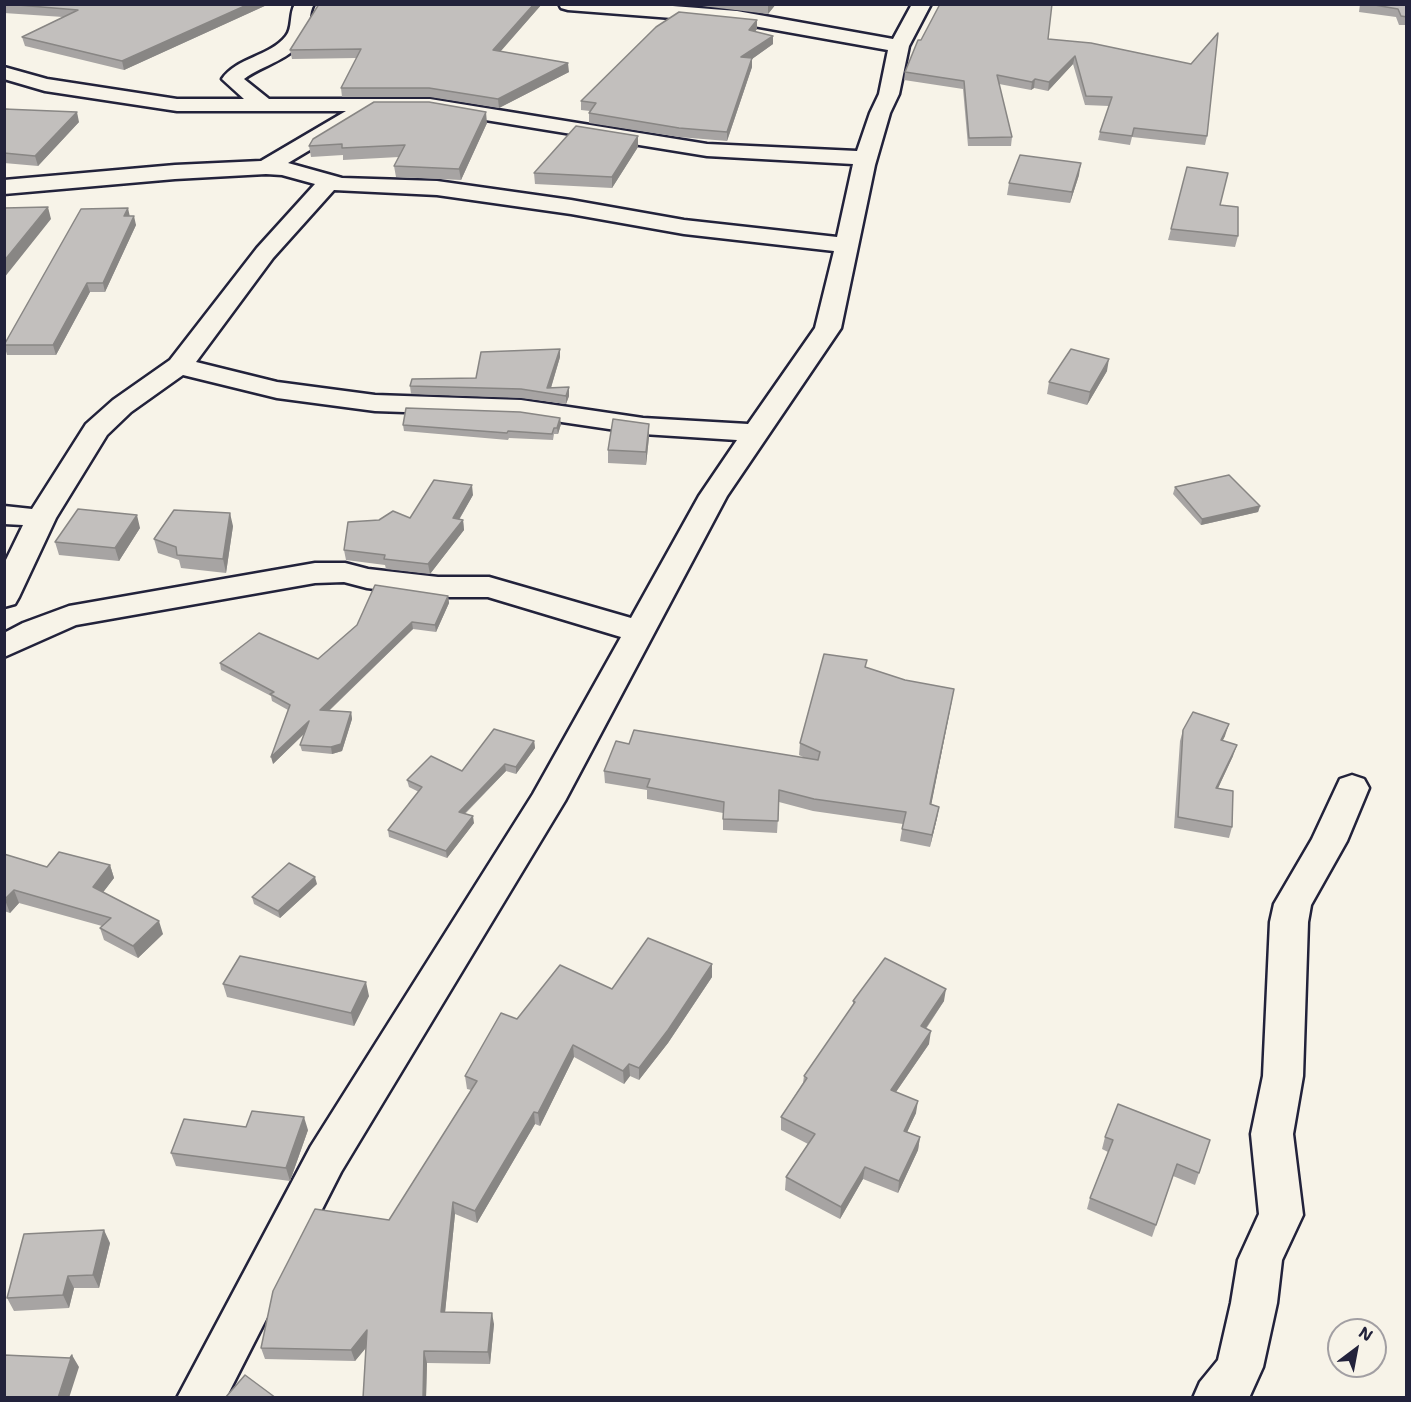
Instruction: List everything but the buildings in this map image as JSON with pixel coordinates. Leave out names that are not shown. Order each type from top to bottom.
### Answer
[{"type":"street","points":[[264,105],[232,79],[238,72],[270,59],[289,44],[299,29],[299,16],[304,4]]},
{"type":"street","points":[[568,4],[737,17],[899,46]]},
{"type":"street","points":[[201,1398],[326,1159],[547,801],[713,496],[828,328],[866,158],[880,113],[889,94],[899,46],[922,4]]},
{"type":"street","points":[[4,74],[45,85],[152,102],[206,106],[430,105],[707,150],[866,158]]},
{"type":"street","points":[[266,167],[372,104]]},
{"type":"street","points":[[4,187],[175,172],[266,167],[284,169],[352,186],[437,188],[571,207],[684,227],[847,245]]},
{"type":"street","points":[[4,597],[41,518],[96,430],[107,418],[179,366],[202,339],[222,306],[265,253],[329,182]]},
{"type":"street","points":[[179,366],[277,390],[375,404],[521,408],[643,426],[756,433]]},
{"type":"street","points":[[4,515],[41,518]]},
{"type":"street","points":[[4,647],[34,630],[69,616],[325,572],[345,572],[367,578],[438,587],[489,587],[641,632]]},
{"type":"street","points":[[1217,1398],[1231,1383],[1240,1367],[1254,1303],[1260,1260],[1281,1215],[1272,1134],[1283,1076],[1289,922],[1293,904],[1329,841],[1352,788]]}]
